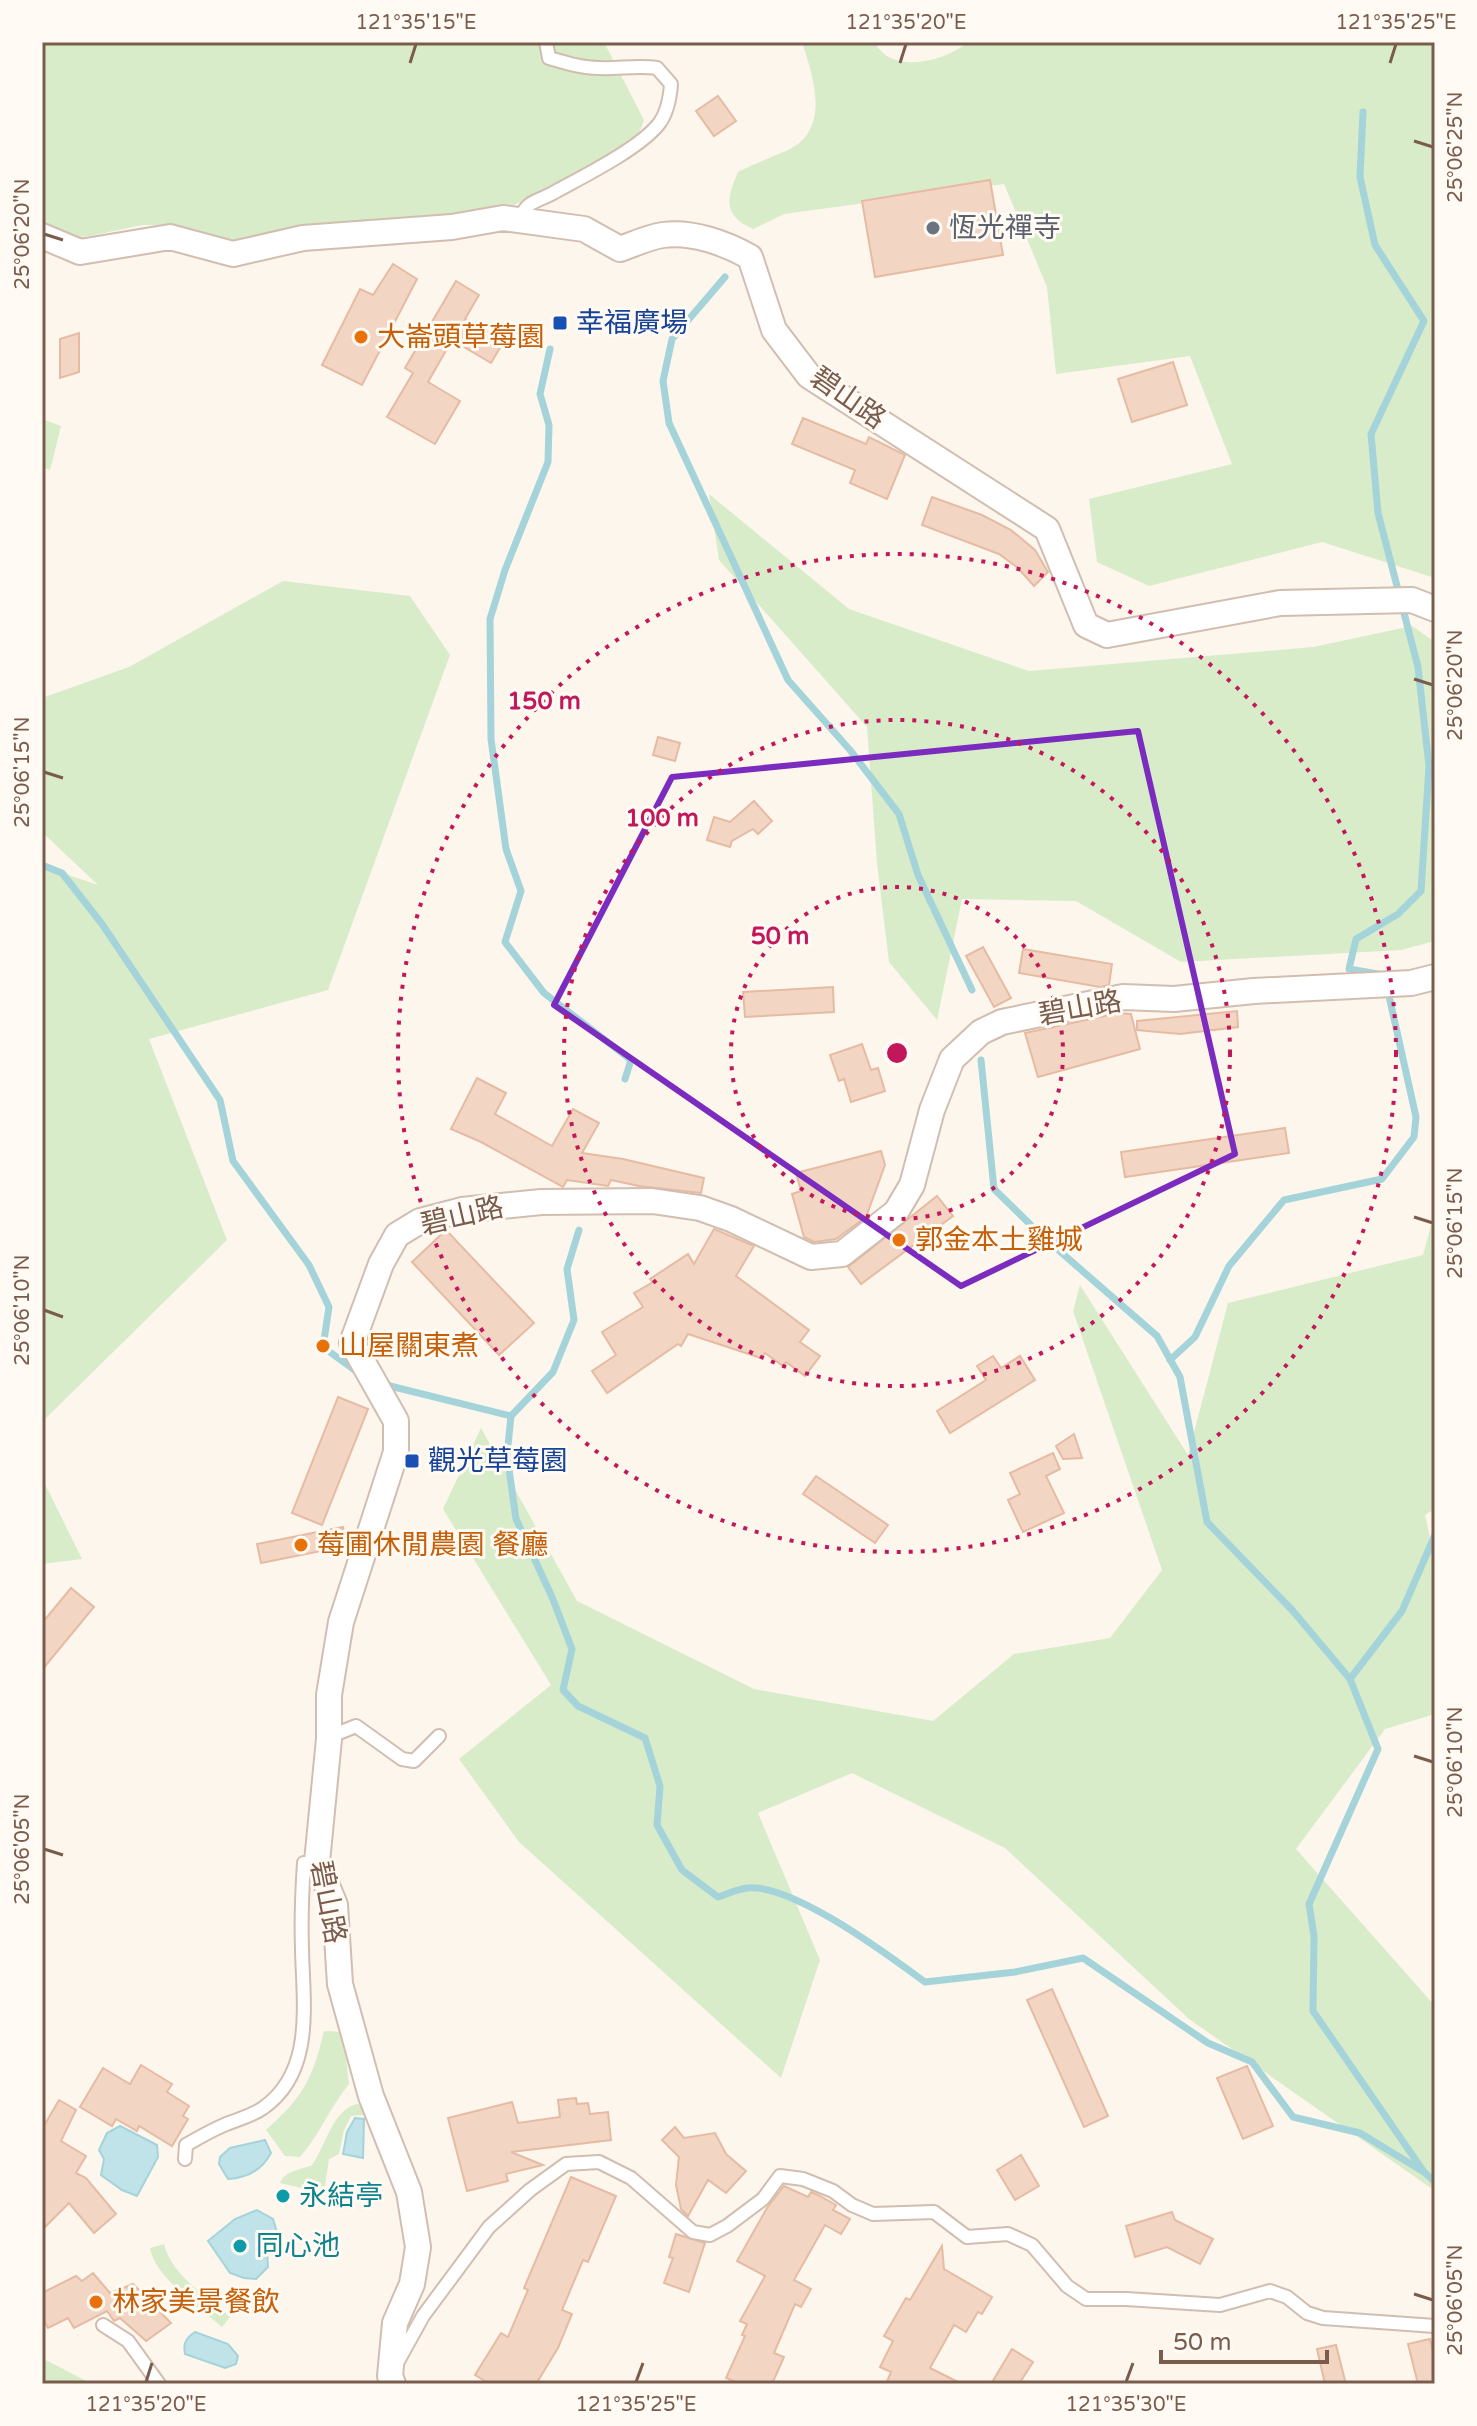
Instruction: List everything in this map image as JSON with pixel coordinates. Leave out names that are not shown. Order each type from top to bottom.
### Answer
[{"type":"street","points":[[42,236],[80,252],[170,237],[233,254],[303,238],[452,227],[520,218]]},
{"type":"street","name":"碧山路","points":[[520,218],[584,229],[620,249],[663,235],[690,236],[732,247],[750,257],[774,330],[809,376],[1047,529],[1086,625],[1107,635],[1280,603],[1412,600],[1435,609]]},
{"type":"street","name":"碧山路","points":[[392,2380],[395,2323],[412,2284],[418,2247],[409,2192],[371,2096],[340,1984],[335,1905],[317,1862],[329,1737],[329,1695],[341,1622],[396,1452],[396,1421],[352,1343],[381,1264],[397,1235],[420,1221],[462,1210],[541,1202],[652,1201],[700,1208],[731,1219],[811,1257],[842,1254],[896,1212],[912,1185],[932,1110],[952,1059],[981,1032],[1002,1022],[1123,997],[1174,999],[1254,991],[1411,983],[1435,977]]},
{"type":"lane","points":[[520,218],[526,205],[592,173],[634,144],[659,124],[670,101],[671,84],[657,68],[634,65],[602,68],[574,66],[549,58],[546,42]]},
{"type":"lane","points":[[329,1737],[356,1726],[402,1759],[414,1761],[439,1736]]},
{"type":"lane","points":[[185,2159],[186,2145],[261,2110],[276,2098],[291,2077],[301,2050],[304,2022],[301,1898],[304,1863],[317,1862]]},
{"type":"lane","points":[[392,2380],[423,2316],[489,2227],[530,2190],[566,2164],[599,2162],[631,2178],[693,2232],[710,2235],[727,2226],[763,2199],[780,2176],[803,2179],[833,2191],[852,2205],[873,2214],[934,2212],[967,2237],[1008,2234],[1032,2245],[1067,2286],[1086,2299],[1220,2305],[1270,2291],[1287,2297],[1307,2313],[1323,2318],[1435,2326]]},
{"type":"lane","points":[[103,2325],[128,2341],[159,2384]]},
{"type":"highlighted area","points":[[1138,731],[1235,1154],[961,1286],[554,1005],[672,777]]},
{"type":"green space","points":[[42,42],[604,42],[644,120],[630,144],[555,187],[514,205],[454,222],[227,240],[176,225],[142,225],[67,238],[42,227]]},
{"type":"green space","points":[[802,42],[873,42],[896,60],[918,62],[951,53],[968,42],[1435,42],[1435,578],[1322,542],[1149,586],[1097,562],[1089,499],[1232,464],[1190,356],[1056,374],[1047,287],[1004,184],[784,214],[753,229],[743,224],[730,205],[731,190],[738,172],[790,149],[803,140],[811,128],[816,100]]},
{"type":"green space","points":[[42,419],[61,426],[50,470],[42,467]]},
{"type":"green space","points":[[709,494],[849,609],[1029,671],[1313,647],[1412,626],[1435,642],[1435,941],[1401,950],[1181,962],[1076,901],[962,899],[937,1020],[889,962],[877,863],[867,727],[719,560]]},
{"type":"green space","points":[[283,581],[410,596],[450,655],[328,990],[149,1039],[227,1240],[42,1422],[42,866],[98,885],[42,832],[42,698],[129,667]]},
{"type":"green space","points":[[1435,1211],[1435,1509],[1425,1515],[1435,1560],[1435,1714],[1385,1729],[1296,1849],[1435,2006],[1435,2191],[1189,2019],[1005,1848],[852,1773],[758,1813],[820,1960],[781,2078],[519,1842],[459,1759],[551,1685],[443,1509],[481,1428],[577,1601],[754,1689],[933,1721],[1014,1654],[1110,1638],[1162,1570],[1073,1311],[1080,1285],[1188,1455],[1228,1303],[1423,1255]]},
{"type":"green space","points":[[42,1478],[82,1559],[42,1564]]},
{"type":"green space","points":[[324,2031],[343,2032],[349,2084],[300,2157],[285,2156],[266,2130],[305,2086]]},
{"type":"green space","points":[[357,2104],[364,2106],[363,2115],[351,2116],[344,2130],[339,2154],[329,2159],[325,2186],[318,2192],[280,2183],[289,2173],[312,2165],[335,2121],[341,2113]]},
{"type":"green space","points":[[164,2244],[182,2275],[230,2317],[222,2327],[160,2270],[150,2248]]},
{"type":"green space","points":[[42,2358],[92,2384],[42,2384]]},
{"type":"water","points":[[355,2118],[364,2119],[363,2158],[343,2154],[347,2132]]},
{"type":"water","points":[[120,2126],[157,2145],[158,2157],[137,2196],[101,2175],[104,2159],[99,2150],[107,2133]]},
{"type":"water","points":[[265,2140],[271,2153],[263,2164],[247,2175],[228,2179],[219,2164],[220,2157],[230,2148]]},
{"type":"water","name":"同心池","points":[[257,2210],[273,2219],[277,2232],[267,2249],[268,2267],[256,2279],[244,2278],[230,2273],[208,2241],[235,2219]]},
{"type":"water","points":[[195,2332],[228,2344],[238,2356],[236,2364],[225,2368],[185,2354],[186,2341]]},
{"type":"building","points":[[718,96],[736,121],[714,136],[696,111]]},
{"type":"building","name":"恆光禪寺","points":[[990,180],[1003,255],[875,277],[862,201]]},
{"type":"building","name":"大崙頭草莓園","points":[[393,264],[417,279],[362,385],[322,365],[360,289],[373,295]]},
{"type":"building","points":[[456,281],[479,295],[465,319],[504,341],[491,363],[452,340],[428,382],[460,401],[435,444],[387,417],[413,373],[405,368]]},
{"type":"building","points":[[79,333],[79,372],[60,378],[60,339]]},
{"type":"building","points":[[1173,362],[1187,405],[1132,422],[1118,379]]},
{"type":"building","points":[[803,418],[866,444],[869,437],[905,455],[887,499],[850,483],[855,470],[792,444]]},
{"type":"building","points":[[932,497],[982,515],[1011,530],[1035,550],[1048,572],[1034,586],[1018,568],[999,554],[922,525]]},
{"type":"building","points":[[658,737],[680,743],[675,761],[653,755]]},
{"type":"building","points":[[754,801],[772,821],[758,834],[753,829],[732,841],[730,847],[707,840],[714,817],[730,822]]},
{"type":"building","points":[[983,947],[1011,998],[994,1007],[966,956]]},
{"type":"building","points":[[1023,949],[1112,964],[1109,985],[1100,987],[1019,973]]},
{"type":"building","points":[[833,987],[834,1012],[745,1017],[743,992]]},
{"type":"building","points":[[1237,1011],[1238,1027],[1180,1034],[1137,1030],[1137,1021]]},
{"type":"building","points":[[1119,1013],[1131,1014],[1140,1049],[1038,1077],[1025,1033]]},
{"type":"building","points":[[862,1044],[871,1070],[878,1068],[885,1091],[851,1102],[844,1079],[839,1081],[830,1055]]},
{"type":"building","points":[[477,1078],[506,1093],[495,1114],[552,1146],[573,1109],[599,1123],[582,1153],[704,1178],[701,1193],[611,1180],[608,1186],[567,1180],[563,1187],[451,1129]]},
{"type":"building","points":[[1285,1128],[1289,1153],[1125,1177],[1121,1152]]},
{"type":"building","points":[[881,1151],[885,1165],[866,1217],[836,1239],[814,1242],[804,1237],[792,1194],[801,1191],[796,1173]]},
{"type":"building","name":"郭金本土雞城","points":[[937,1196],[953,1216],[861,1284],[848,1267]]},
{"type":"building","points":[[714,1229],[754,1246],[736,1276],[809,1330],[800,1342],[820,1356],[805,1376],[786,1362],[783,1366],[765,1353],[761,1358],[688,1334],[681,1346],[678,1344],[607,1393],[592,1371],[616,1355],[602,1332],[643,1307],[634,1293],[653,1282],[650,1279],[688,1254],[694,1264]]},
{"type":"building","points":[[446,1230],[534,1323],[499,1355],[412,1262]]},
{"type":"building","points":[[993,1356],[1001,1368],[1020,1356],[1035,1380],[950,1433],[937,1411],[986,1380],[977,1366]]},
{"type":"building","points":[[338,1397],[368,1409],[322,1525],[292,1513]]},
{"type":"building","points":[[1074,1434],[1082,1458],[1063,1459],[1056,1446]]},
{"type":"building","points":[[1053,1453],[1060,1469],[1046,1476],[1064,1513],[1023,1532],[1008,1500],[1020,1494],[1010,1473]]},
{"type":"building","points":[[816,1476],[888,1525],[875,1543],[803,1494]]},
{"type":"building","name":"莓圃休閒農園 餐廳","points":[[343,1527],[346,1546],[261,1563],[257,1544]]},
{"type":"building","points":[[71,1588],[94,1607],[42,1670],[42,1623]]},
{"type":"building","points":[[1052,1989],[1108,2116],[1084,2127],[1027,2000]]},
{"type":"building","points":[[141,2065],[172,2084],[167,2092],[189,2106],[183,2116],[188,2119],[172,2146],[139,2126],[137,2131],[116,2119],[112,2126],[80,2107],[103,2068],[130,2084]]},
{"type":"building","points":[[1247,2066],[1273,2126],[1243,2139],[1217,2078]]},
{"type":"building","points":[[576,2098],[577,2104],[588,2103],[590,2114],[608,2112],[611,2140],[511,2152],[543,2165],[506,2174],[508,2181],[467,2191],[448,2118],[512,2102],[518,2123],[560,2117],[558,2100]]},
{"type":"building","points":[[59,2100],[76,2110],[61,2141],[86,2156],[76,2173],[86,2178],[116,2214],[94,2233],[69,2203],[42,2230],[42,2129]]},
{"type":"building","points":[[675,2127],[684,2138],[715,2133],[726,2154],[746,2171],[726,2193],[708,2180],[688,2216],[681,2209],[676,2185],[679,2157],[662,2140]]},
{"type":"building","points":[[1021,2155],[1039,2186],[1015,2200],[997,2170]]},
{"type":"building","points":[[571,2177],[616,2196],[588,2262],[583,2260],[562,2310],[572,2314],[558,2348],[536,2384],[490,2384],[475,2375],[501,2333],[508,2337],[528,2290],[524,2288]]},
{"type":"building","points":[[784,2186],[808,2197],[811,2192],[818,2195],[836,2205],[833,2210],[850,2219],[841,2234],[825,2225],[794,2280],[811,2289],[801,2307],[795,2304],[774,2353],[784,2357],[772,2384],[740,2384],[726,2378],[745,2336],[742,2335],[747,2324],[740,2321],[765,2276],[737,2261],[767,2208]]},
{"type":"building","points":[[1172,2212],[1175,2220],[1213,2239],[1200,2264],[1167,2247],[1135,2257],[1126,2226]]},
{"type":"building","points":[[676,2234],[705,2243],[689,2292],[664,2283],[673,2258],[669,2257]]},
{"type":"building","points":[[942,2246],[944,2269],[992,2297],[966,2332],[954,2325],[930,2368],[962,2384],[886,2384],[891,2372],[880,2367],[893,2341],[884,2336]]},
{"type":"building","name":"林家美景餐飲","points":[[93,2273],[110,2293],[133,2284],[171,2323],[146,2341],[120,2318],[114,2321],[107,2311],[74,2328],[68,2318],[48,2328],[42,2318],[42,2293],[76,2276],[82,2281]]},
{"type":"building","points":[[1430,2339],[1435,2361],[1435,2384],[1418,2384],[1408,2344]]},
{"type":"building","points":[[1336,2345],[1346,2384],[1325,2384],[1317,2349]]},
{"type":"building","points":[[1012,2349],[1033,2362],[1019,2384],[991,2384]]},
{"type":"waterway","points":[[1363,112],[1360,177],[1375,245],[1424,321],[1371,434],[1378,513],[1418,667],[1429,766],[1421,891],[1398,914],[1356,939],[1349,969],[1384,975]]},
{"type":"waterway","points":[[725,277],[672,339],[663,381],[669,423],[788,680],[850,750],[899,814],[918,875],[972,990]]},
{"type":"waterway","points":[[550,349],[540,394],[549,425],[548,462],[505,570],[490,619],[491,739],[506,849],[521,891],[505,942],[544,993],[631,1060],[625,1079]]},
{"type":"waterway","points":[[42,865],[62,873],[102,924],[220,1100],[233,1161],[309,1265],[329,1307],[323,1347],[360,1374]]},
{"type":"waterway","points":[[1170,1360],[1195,1337],[1229,1266],[1284,1200],[1382,1179],[1414,1137],[1416,1117],[1387,987]]},
{"type":"waterway","points":[[981,1060],[994,1189],[1039,1233],[1157,1336],[1180,1377],[1207,1522],[1293,1611],[1350,1679],[1378,1749],[1309,1904],[1314,1936],[1313,2011],[1424,2172],[1435,2182]]},
{"type":"waterway","points":[[579,1230],[567,1269],[574,1320],[553,1372],[511,1416],[507,1455],[516,1519],[572,1649],[563,1690],[578,1706],[645,1738],[660,1786],[657,1825],[682,1870],[718,1897],[747,1888],[766,1889],[813,1908],[925,1982],[1015,1972],[1083,1958],[1208,2043],[1252,2062],[1293,2117],[1360,2133],[1424,2172]]},
{"type":"waterway","points":[[382,1384],[511,1416]]},
{"type":"waterway","points":[[1350,1679],[1402,1611],[1435,1535]]},
{"type":"place","name":"恆光禪寺","points":[[933,228]]},
{"type":"place","name":"幸福廣場","points":[[560,323]]},
{"type":"place","name":"大崙頭草莓園","points":[[361,337]]},
{"type":"place","name":"郭金本土雞城","points":[[899,1240]]},
{"type":"place","name":"山屋關東煮","points":[[323,1346]]},
{"type":"place","name":"觀光草莓園","points":[[412,1461]]},
{"type":"place","name":"莓圃休閒農園 餐廳","points":[[301,1545]]},
{"type":"place","name":"永結亭","points":[[283,2196]]},
{"type":"place","name":"同心池","points":[[240,2246]]},
{"type":"place","name":"林家美景餐飲","points":[[96,2302]]}]
